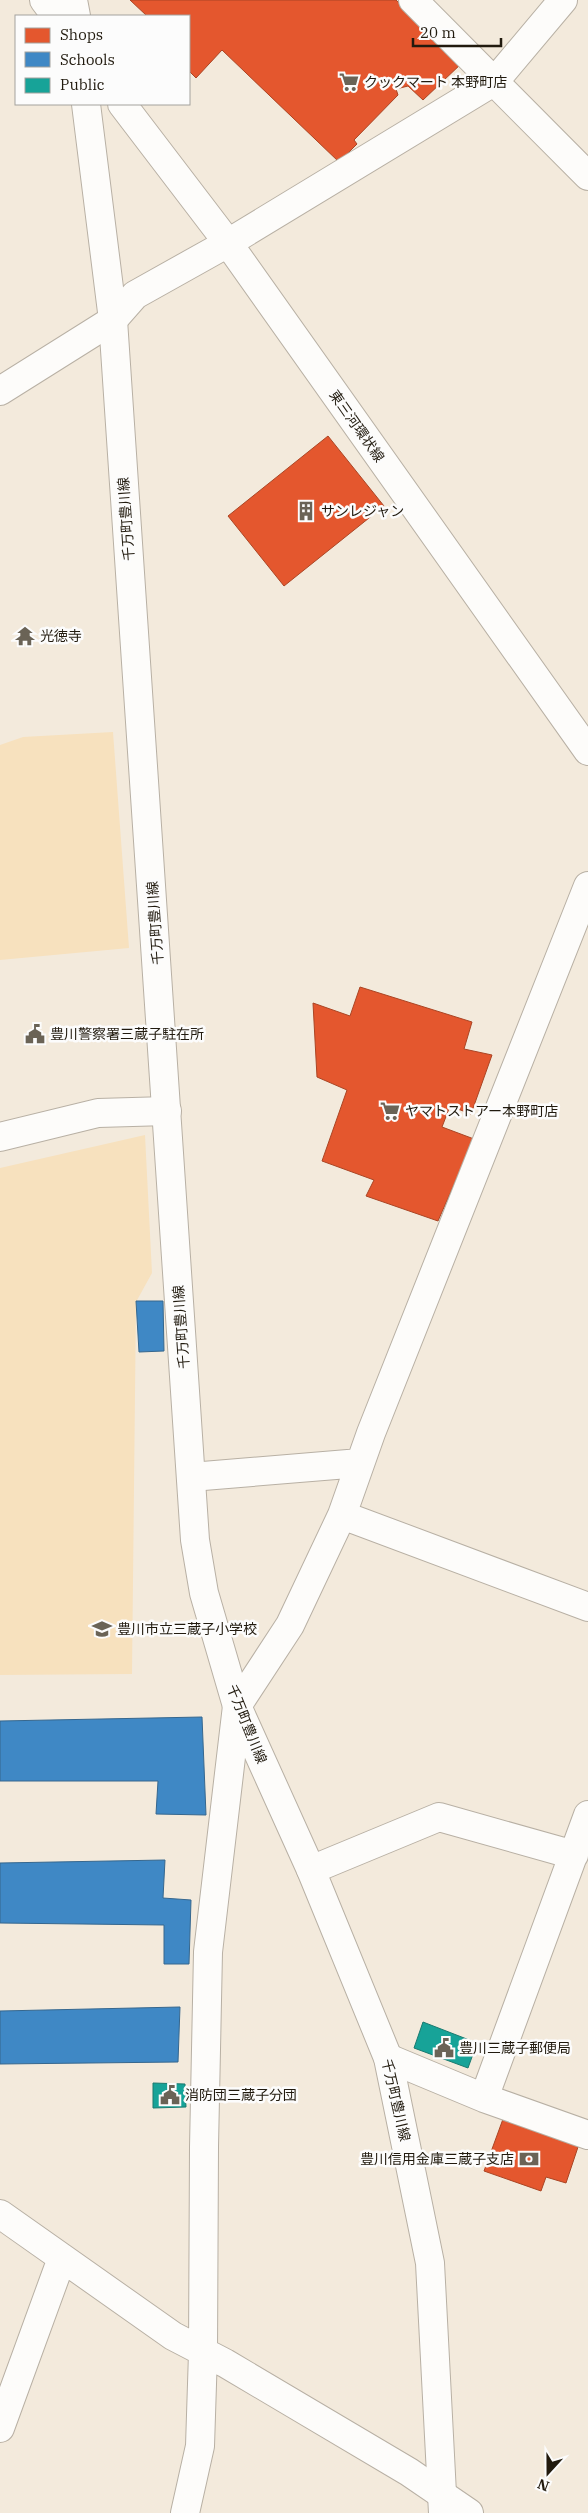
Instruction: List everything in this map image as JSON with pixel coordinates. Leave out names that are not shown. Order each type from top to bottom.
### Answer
[{"type":"street","points":[[44,0],[55,15]]},
{"type":"street","points":[[73,0],[76,15]]},
{"type":"street","points":[[413,0],[588,176]]},
{"type":"street","points":[[0,391],[112,320],[135,295],[228,243],[495,81],[563,0]]},
{"type":"street","name":"千万町豊川線","points":[[86,105],[112,320],[195,1540],[204,1593],[236,1706],[311,1870],[388,2058],[430,2263],[443,2504]]},
{"type":"street","name":"東三河環状線","points":[[123,105],[228,243],[588,751]]},
{"type":"street","points":[[185,2513],[200,2446],[208,1952],[236,1706],[290,1625],[342,1515],[360,1463],[588,886]]},
{"type":"street","points":[[0,1137],[98,1113],[167,1111]]},
{"type":"street","points":[[191,1477],[360,1463]]},
{"type":"street","points":[[342,1515],[588,1607]]},
{"type":"street","points":[[484,2098],[588,1815]]},
{"type":"street","points":[[311,1870],[439,1816],[574,1855]]},
{"type":"street","points":[[388,2058],[484,2098],[588,2135]]},
{"type":"street","points":[[0,2214],[172,2336],[225,2363],[443,2504],[469,2513]]},
{"type":"street","points":[[0,2428],[62,2258]]},
{"type":"shaded area","points":[[113,732],[129,948],[0,960],[0,745],[23,737]]},
{"type":"shaded area","points":[[145,1135],[152,1273],[136,1302],[132,1674],[0,1675],[0,1168]]},
{"type":"building: Shops","name":"クックマート 本野町店","points":[[130,0],[396,0],[462,63],[423,100],[408,86],[396,89],[398,95],[354,140],[357,144],[339,162],[222,50],[196,78],[190,72],[190,15],[146,15]]},
{"type":"building: Shops","name":"サンレジャン","points":[[328,436],[384,506],[284,586],[228,516]]},
{"type":"building: Shops","points":[[360,987],[472,1022],[464,1049],[492,1055],[471,1114],[450,1106],[442,1127],[474,1139],[438,1221],[366,1196],[374,1180],[322,1161],[347,1090],[317,1077],[313,1003],[350,1016]]},
{"type":"building: Shops","points":[[503,2119],[579,2144],[566,2183],[546,2177],[541,2191],[484,2171]]},
{"type":"building: Schools","points":[[136,1301],[163,1301],[164,1351],[139,1352]]},
{"type":"building: Schools","points":[[202,1717],[206,1815],[156,1814],[158,1781],[0,1781],[0,1721]]},
{"type":"building: Schools","points":[[165,1860],[163,1898],[191,1900],[189,1964],[164,1964],[164,1925],[0,1923],[0,1863]]},
{"type":"building: Schools","points":[[180,2007],[178,2062],[0,2064],[0,2011]]},
{"type":"building: Public","points":[[423,2022],[477,2043],[468,2068],[414,2048]]},
{"type":"building: Public","points":[[153,2083],[185,2084],[186,2107],[153,2108]]},
{"type":"place","name":"クックマート 本野町店","points":[[349,82]]},
{"type":"place","name":"サンレジャン","points":[[306,511]]},
{"type":"place","name":"光徳寺","points":[[25,636]]},
{"type":"place","name":"豊川警察署三蔵子駐在所","points":[[35,1034]]},
{"type":"place","name":"ヤマトストアー本野町店","points":[[390,1111]]},
{"type":"place","name":"豊川市立三蔵子小学校","points":[[102,1629]]},
{"type":"place","name":"豊川三蔵子郵便局","points":[[444,2048]]},
{"type":"place","name":"消防団三蔵子分団","points":[[170,2095]]},
{"type":"place","name":"豊川信用金庫三蔵子支店","points":[[529,2159]]}]
